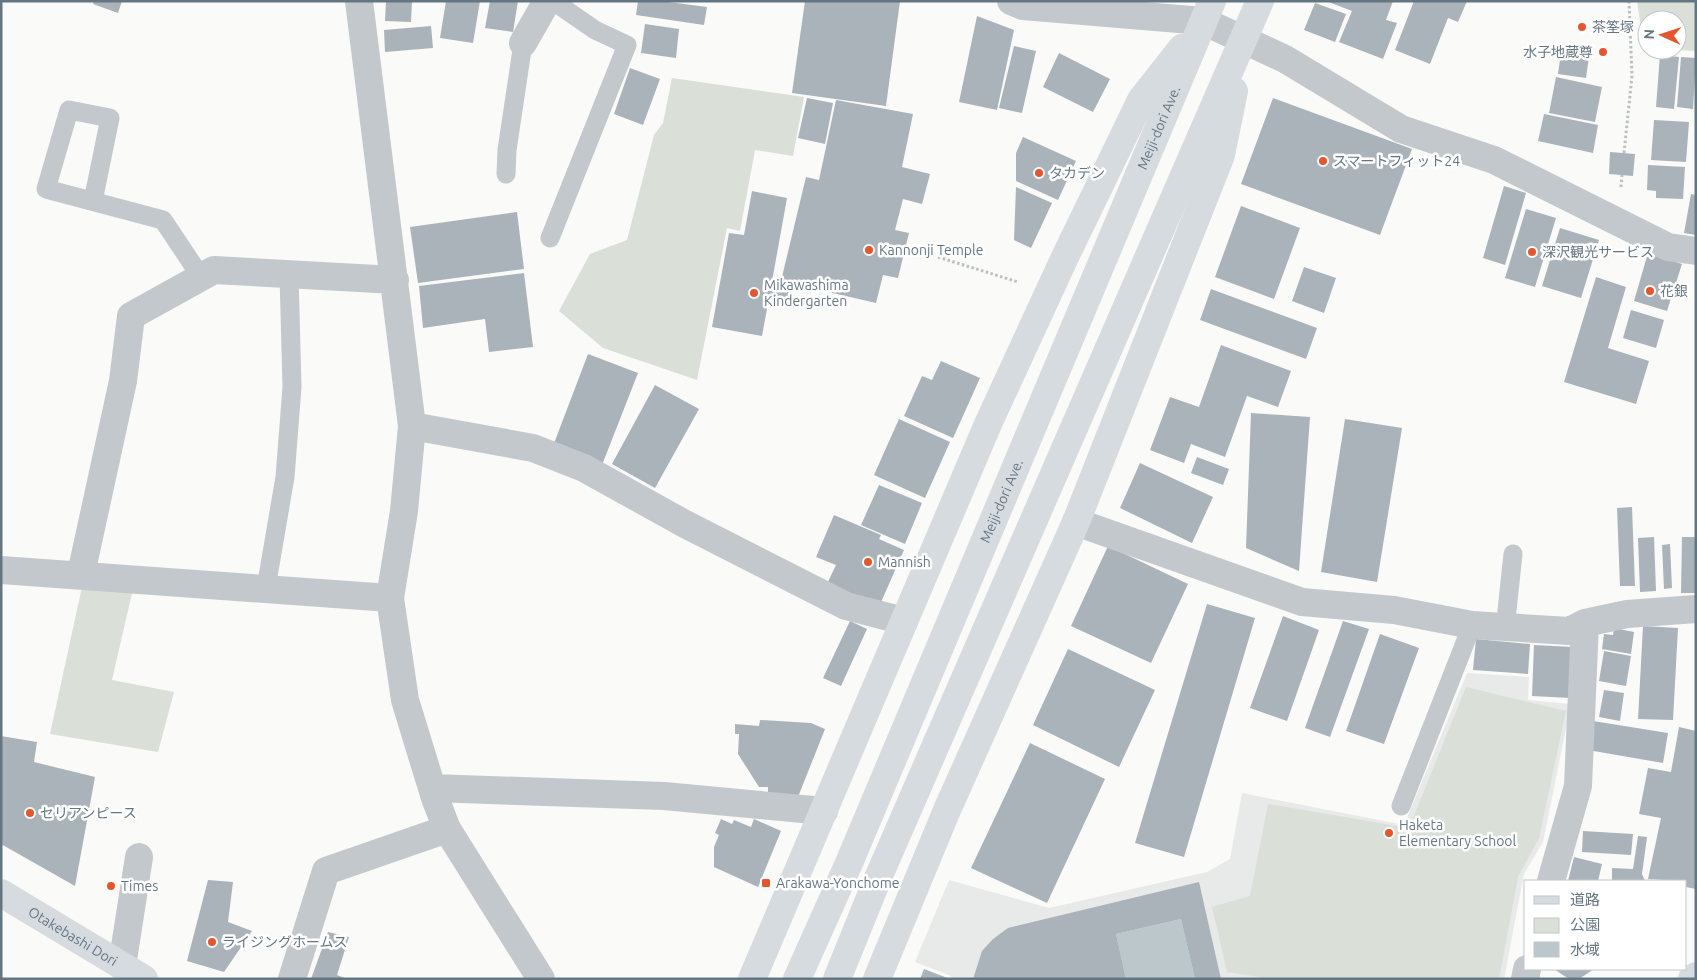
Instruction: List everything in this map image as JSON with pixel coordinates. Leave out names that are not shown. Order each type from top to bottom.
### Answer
[{"type":"main road","points":[[836,979],[878,878],[1260,1]]},
{"type":"main road","points":[[752,979],[988,424],[1065,257],[1141,100],[1208,11]]},
{"type":"main road","name":"Meiji-dori Ave.","points":[[797,979],[849,863],[1208,11]]},
{"type":"main road","points":[[877,979],[947,810],[1076,522],[1221,156],[1244,41]]},
{"type":"main road","name":"Otakebashi Dori","points":[[1,893],[133,972]]},
{"type":"main road","points":[[1692,979],[1696,976]]},
{"type":"street","points":[[359,1],[412,426],[404,511],[390,598],[405,700],[432,788],[447,828],[541,979]]},
{"type":"street","points":[[523,43],[547,1]]},
{"type":"street","points":[[1011,1],[1023,6],[1208,11],[1244,41],[1285,59],[1401,129],[1494,160],[1668,246],[1696,251]]},
{"type":"street","points":[[81,574],[123,381],[131,316],[214,270],[395,280]]},
{"type":"street","points":[[412,426],[532,448],[550,454],[584,468],[685,524],[846,606],[904,622]]},
{"type":"street","points":[[1076,522],[1302,602],[1394,610],[1472,625],[1505,629],[1569,631],[1584,623],[1627,614],[1696,609]]},
{"type":"street","points":[[1,570],[81,574],[390,598]]},
{"type":"street","points":[[1552,880],[1578,786],[1584,623]]},
{"type":"street","points":[[432,788],[664,796],[824,811]]},
{"type":"street","points":[[292,979],[326,871],[447,828]]},
{"type":"street","points":[[133,972],[138,857]]},
{"type":"lane","points":[[550,238],[627,45],[595,30],[554,1]]},
{"type":"lane","points":[[506,174],[507,150],[523,43]]},
{"type":"lane","points":[[93,201],[110,118],[69,110],[46,189],[163,220],[201,277]]},
{"type":"lane","points":[[266,588],[284,477],[292,387],[289,274]]},
{"type":"lane","points":[[1505,629],[1513,554]]},
{"type":"lane","points":[[1400,806],[1472,625]]},
{"type":"path","points":[[1624,153],[1632,76],[1629,1]]},
{"type":"path","points":[[938,257],[1023,284]]},
{"type":"shaded area","name":"Haketa Elementary School","points":[[1467,673],[1529,677],[1528,700],[1571,704],[1543,842],[1524,874],[1504,979],[952,979],[951,976],[915,962],[949,880],[1049,908],[1207,872],[1230,859],[1242,793],[1404,825]]},
{"type":"green space","points":[[1637,1],[1696,1],[1696,51],[1687,51],[1687,10],[1638,10]]},
{"type":"green space","points":[[672,78],[804,97],[793,156],[755,150],[740,231],[727,228],[697,380],[603,348],[559,311],[590,254],[627,240],[654,135],[663,123]]},
{"type":"green space","points":[[82,587],[132,593],[112,680],[174,692],[158,752],[50,734]]},
{"type":"green space","name":"Haketa Elementary School","points":[[1466,687],[1566,711],[1539,838],[1518,877],[1499,979],[1272,979],[1227,972],[1212,907],[1250,896],[1268,804],[1409,828]]},
{"type":"water","points":[[1181,919],[1195,979],[1126,979],[1116,934]]},
{"type":"building","points":[[94,1],[122,1],[118,13],[93,4]]},
{"type":"building","points":[[386,1],[412,1],[411,22],[385,21]]},
{"type":"building","points":[[446,1],[480,1],[473,43],[440,38]]},
{"type":"building","points":[[490,1],[518,1],[513,32],[485,28]]},
{"type":"building","points":[[638,1],[661,1],[707,7],[704,25],[636,15]]},
{"type":"building","points":[[805,1],[900,1],[886,106],[792,93]]},
{"type":"building","points":[[1326,1],[1393,1],[1386,20],[1397,23],[1383,59],[1339,42],[1352,11]]},
{"type":"building","points":[[1414,1],[1467,1],[1458,22],[1448,18],[1430,64],[1395,50]]},
{"type":"building","points":[[1315,3],[1346,14],[1335,42],[1304,30]]},
{"type":"building","points":[[977,16],[1014,30],[997,110],[959,102]]},
{"type":"building","points":[[645,24],[679,29],[676,58],[641,53]]},
{"type":"building","points":[[431,26],[433,48],[385,52],[384,30]]},
{"type":"building","points":[[1562,45],[1590,49],[1586,78],[1558,74]]},
{"type":"building","points":[[1014,46],[1036,51],[1022,113],[999,108]]},
{"type":"building","points":[[1059,53],[1110,79],[1093,112],[1043,87]]},
{"type":"building","points":[[1687,57],[1696,58],[1693,109],[1677,107],[1681,60],[1687,60]]},
{"type":"building","points":[[1660,60],[1679,60],[1674,109],[1656,107]]},
{"type":"building","points":[[630,68],[660,79],[643,125],[614,114]]},
{"type":"building","points":[[1556,77],[1602,87],[1595,122],[1549,113]]},
{"type":"building","points":[[807,98],[833,103],[825,144],[798,138]]},
{"type":"building","points":[[1273,98],[1412,149],[1380,235],[1241,184]]},
{"type":"building","points":[[836,100],[913,114],[902,167],[930,174],[922,204],[903,199],[895,230],[909,233],[898,278],[883,275],[876,303],[781,281],[806,177],[819,180]]},
{"type":"building","points":[[1544,114],[1598,125],[1593,153],[1538,141]]},
{"type":"building","points":[[1654,120],[1689,122],[1686,162],[1651,160]]},
{"type":"building","points":[[1023,137],[1076,161],[1058,200],[1016,181],[1016,153]]},
{"type":"building","points":[[1610,152],[1635,154],[1633,176],[1609,174]]},
{"type":"building","points":[[1648,165],[1685,167],[1683,199],[1656,198],[1656,191],[1647,190]]},
{"type":"building","points":[[1504,186],[1526,193],[1505,265],[1483,258]]},
{"type":"building","points":[[1016,187],[1052,203],[1031,248],[1014,240]]},
{"type":"building","points":[[752,191],[787,198],[771,287],[784,283],[791,286],[793,295],[789,303],[781,306],[769,298],[762,336],[712,327],[729,233],[744,235]]},
{"type":"building","points":[[1691,194],[1696,195],[1696,235],[1684,233]]},
{"type":"building","points":[[1241,206],[1300,228],[1274,299],[1215,277]]},
{"type":"building","points":[[1526,209],[1556,218],[1535,287],[1505,278]]},
{"type":"building","points":[[517,212],[524,269],[418,283],[410,227]]},
{"type":"building","points":[[1560,228],[1599,240],[1581,298],[1542,286]]},
{"type":"building","points":[[1648,253],[1682,264],[1667,311],[1634,301]]},
{"type":"building","points":[[1304,267],[1336,278],[1324,313],[1292,301]]},
{"type":"building","points":[[524,273],[533,347],[489,352],[485,319],[423,328],[419,286]]},
{"type":"building","points":[[1596,277],[1626,287],[1608,348],[1649,361],[1636,404],[1564,382]]},
{"type":"building","points":[[1211,289],[1317,328],[1306,359],[1200,320]]},
{"type":"building","points":[[1631,310],[1664,320],[1656,348],[1623,338]]},
{"type":"building","points":[[1221,345],[1291,371],[1278,407],[1247,396],[1225,457],[1191,444],[1184,463],[1150,450],[1170,397],[1199,407]]},
{"type":"building","points":[[588,354],[638,373],[602,465],[553,446]]},
{"type":"building","points":[[941,361],[980,378],[953,438],[904,416],[922,376],[932,380]]},
{"type":"building","points":[[655,385],[699,409],[655,488],[612,464]]},
{"type":"building","points":[[1251,413],[1310,417],[1299,571],[1246,548]]},
{"type":"building","points":[[899,419],[950,442],[925,498],[874,475]]},
{"type":"building","points":[[1345,419],[1402,428],[1377,582],[1321,572]]},
{"type":"building","points":[[1197,457],[1229,469],[1223,485],[1191,473]]},
{"type":"building","points":[[1140,463],[1213,497],[1192,543],[1120,508]]},
{"type":"building","points":[[879,485],[922,503],[905,544],[861,525]]},
{"type":"building","points":[[1632,507],[1635,586],[1620,586],[1617,508]]},
{"type":"building","points":[[834,515],[881,535],[879,539],[904,550],[878,609],[826,586],[836,565],[816,557]]},
{"type":"building","points":[[1654,537],[1656,591],[1640,592],[1638,538]]},
{"type":"building","points":[[1682,537],[1696,537],[1696,593],[1681,593]]},
{"type":"building","points":[[1670,544],[1672,588],[1664,589],[1662,545]]},
{"type":"building","points":[[1108,546],[1188,584],[1151,663],[1071,626]]},
{"type":"building","points":[[1207,604],[1255,618],[1184,857],[1135,843]]},
{"type":"building","points":[[1283,616],[1319,630],[1287,721],[1250,708]]},
{"type":"building","points":[[850,621],[867,629],[841,686],[823,678]]},
{"type":"building","points":[[1343,621],[1369,629],[1330,737],[1305,728]]},
{"type":"building","points":[[1643,626],[1678,628],[1673,720],[1638,719]]},
{"type":"building","points":[[1614,628],[1634,632],[1631,654],[1602,649],[1604,634],[1613,635]]},
{"type":"building","points":[[1380,634],[1419,648],[1384,744],[1346,731]]},
{"type":"building","points":[[1476,639],[1530,644],[1528,674],[1473,670]]},
{"type":"building","points":[[1534,645],[1573,647],[1570,698],[1532,696]]},
{"type":"building","points":[[1068,649],[1155,690],[1119,767],[1033,725]]},
{"type":"building","points":[[1604,651],[1631,656],[1626,686],[1599,681]]},
{"type":"building","points":[[1604,690],[1624,693],[1620,721],[1599,717]]},
{"type":"building","points":[[760,720],[811,723],[825,729],[798,797],[768,795],[768,787],[759,787],[738,754],[739,734],[735,734],[735,724],[759,726]]},
{"type":"building","points":[[1593,721],[1668,733],[1663,763],[1588,750]]},
{"type":"building","points":[[1679,727],[1696,731],[1696,889],[1687,887],[1687,880],[1648,879],[1661,818],[1639,814],[1648,768],[1671,772]]},
{"type":"building","points":[[1,736],[37,742],[34,762],[95,777],[75,886],[1,844]]},
{"type":"building","points":[[1030,743],[1105,779],[1047,903],[971,868]]},
{"type":"building","points":[[721,819],[732,824],[734,820],[751,827],[754,819],[781,831],[758,887],[714,867],[714,847],[719,835],[715,833]]},
{"type":"building","points":[[1583,831],[1633,834],[1631,855],[1582,852]]},
{"type":"building","points":[[1638,836],[1647,837],[1642,874],[1645,880],[1612,880],[1612,868],[1633,869]]},
{"type":"building","points":[[1574,857],[1602,864],[1598,880],[1568,880]]},
{"type":"building","points":[[208,880],[233,882],[228,922],[252,931],[224,972],[187,961]]},
{"type":"building","points":[[1199,882],[1221,979],[1195,979],[1181,919],[1116,934],[1126,979],[973,979],[982,951],[993,939],[1008,928]]},
{"type":"building","points":[[328,932],[349,937],[337,975],[347,979],[311,979]]},
{"type":"building","points":[[924,969],[950,979],[920,979]]},
{"type":"building","points":[[1556,970],[1592,970],[1579,979],[1569,979]]},
{"type":"place","name":"茶筌塚","points":[[1582,27]]},
{"type":"place","name":"水子地蔵尊","points":[[1603,52]]},
{"type":"place","name":"スマートフィット24","points":[[1323,161]]},
{"type":"place","name":"タカデン","points":[[1039,173]]},
{"type":"place","name":"Kannonji Temple","points":[[869,250]]},
{"type":"place","name":"深沢観光サービス","points":[[1532,252]]},
{"type":"place","name":"花銀","points":[[1650,291]]},
{"type":"place","name":"Mikawashima Kindergarten","points":[[754,293]]},
{"type":"place","name":"Mannish","points":[[868,562]]},
{"type":"place","name":"セリアンピース","points":[[30,813]]},
{"type":"place","name":"Haketa Elementary School","points":[[1389,833]]},
{"type":"place","name":"Arakawa-Yonchome","points":[[766,883]]},
{"type":"place","name":"Times","points":[[111,886]]},
{"type":"place","name":"ライジングホームス","points":[[212,942]]}]
